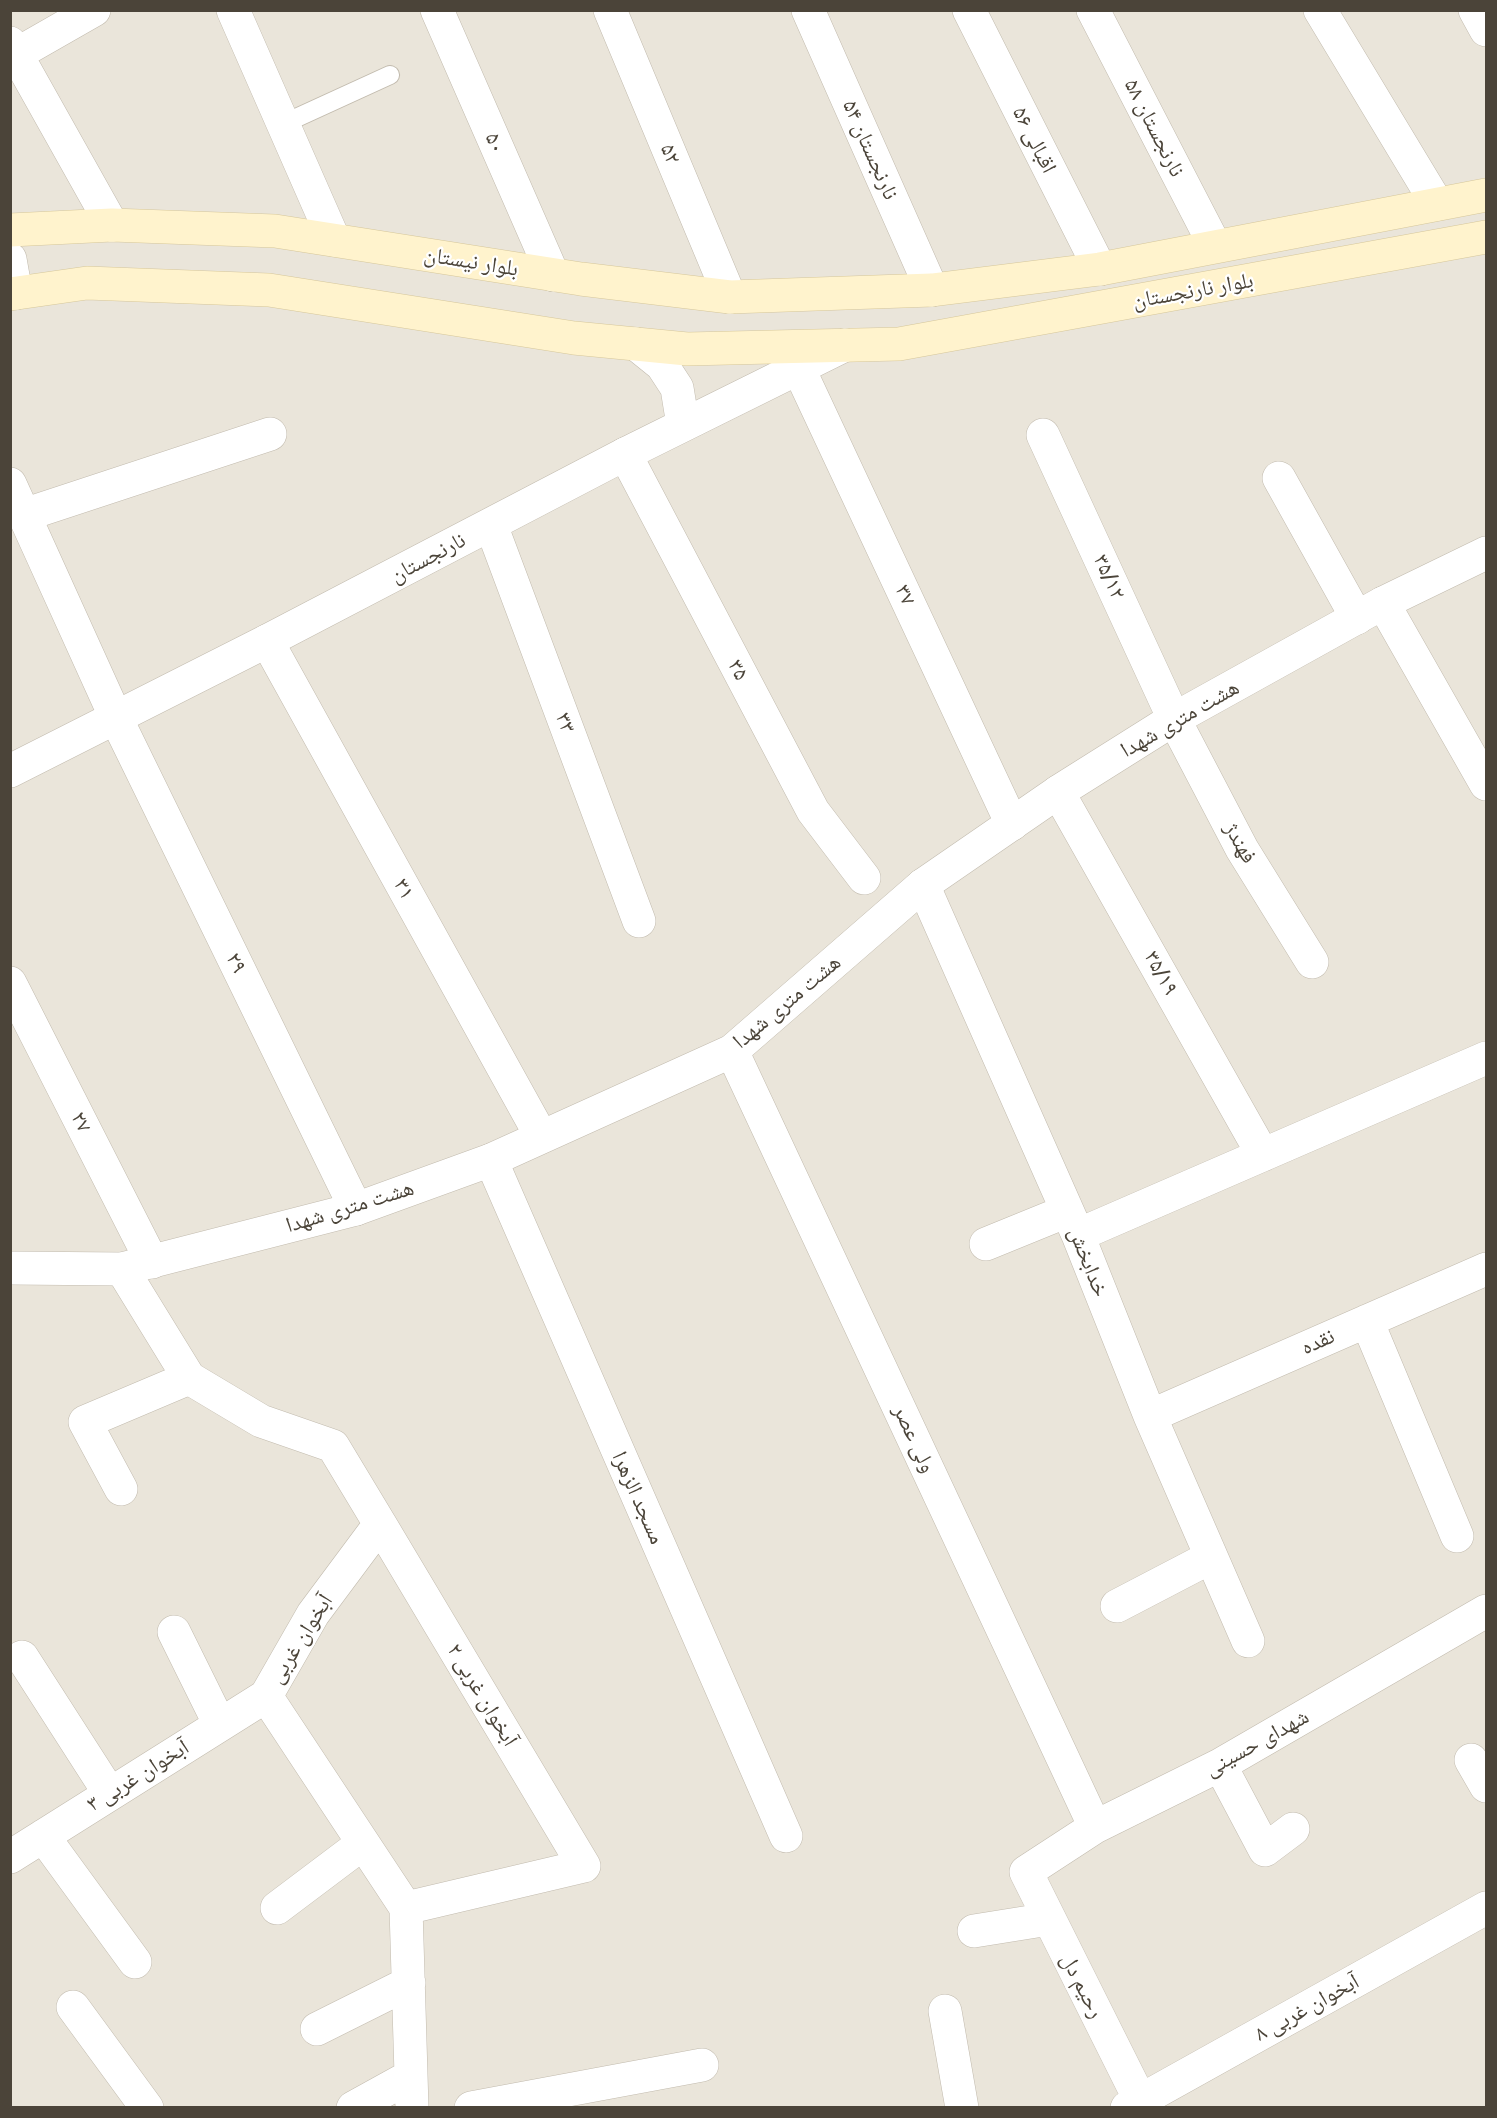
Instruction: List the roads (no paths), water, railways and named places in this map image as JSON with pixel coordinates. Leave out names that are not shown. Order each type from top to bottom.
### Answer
[{"type":"main road","name":"بلوار نارنجستان","points":[[932,290],[1100,269],[1486,195]]},
{"type":"main road","name":"بلوار نیستان","points":[[10,230],[112,225],[275,231],[553,275],[730,297],[932,290]]},
{"type":"main road","name":"بلوار نارنجستان","points":[[845,345],[899,344],[1486,237]]},
{"type":"main road","points":[[13,293],[87,283],[269,290],[574,338],[687,349],[845,345]]},
{"type":"street","points":[[94,10],[12,52],[112,225]]},
{"type":"street","points":[[233,10],[334,240]]},
{"type":"street","name":"۵۰","points":[[437,10],[553,275]]},
{"type":"street","name":"۵۲","points":[[610,10],[730,297]]},
{"type":"street","name":"نارنجستان ۵۴","points":[[808,10],[932,290]]},
{"type":"street","name":"اقبالی ۵۶","points":[[969,10],[1100,269]]},
{"type":"street","name":"نارنجستان ۵۸","points":[[1093,10],[1215,246]]},
{"type":"street","points":[[1320,10],[1437,204]]},
{"type":"street","points":[[1475,10],[1486,30]]},
{"type":"street","points":[[10,259],[13,293]]},
{"type":"street","points":[[636,344],[662,365],[677,388],[683,425]]},
{"type":"street","name":"نارنجستان","points":[[10,771],[267,641],[625,454],[845,345]]},
{"type":"street","name":"۳۷","points":[[798,367],[1012,824]]},
{"type":"street","points":[[24,515],[270,434]]},
{"type":"street","name":"۳۵/۱۲","points":[[1043,435],[1174,719]]},
{"type":"street","name":"۳۵","points":[[625,454],[813,811],[864,878]]},
{"type":"street","points":[[1280,478],[1486,784]]},
{"type":"street","name":"۲۹","points":[[10,484],[116,718],[356,1209]]},
{"type":"street","name":"۳۳","points":[[491,525],[639,921]]},
{"type":"street","name":"هشت متری شهدا","points":[[10,1268],[137,1265],[356,1209],[491,1160],[732,1051],[923,885],[1058,792],[1174,719],[1370,611],[1486,553]]},
{"type":"street","name":"۳۱","points":[[267,641],[541,1136]]},
{"type":"street","name":"فهندژ","points":[[1174,719],[1242,849],[1312,962]]},
{"type":"street","name":"۳۵/۱۹","points":[[1058,792],[1263,1155]]},
{"type":"street","name":"خدابخش","points":[[923,885],[1072,1223],[1150,1416],[1248,1641]]},
{"type":"street","name":"۲۷","points":[[10,982],[137,1265]]},
{"type":"street","name":"ولی عصر","points":[[732,1051],[1095,1827]]},
{"type":"street","points":[[986,1244],[1072,1223],[1263,1155],[1486,1058]]},
{"type":"street","name":"مسجد الزهرا","points":[[491,1160],[786,1836]]},
{"type":"street","points":[[137,1265],[189,1378],[261,1421],[333,1446],[380,1524]]},
{"type":"street","name":"نقده","points":[[1150,1416],[1486,1269]]},
{"type":"street","points":[[1367,1321],[1457,1536]]},
{"type":"street","points":[[121,1490],[85,1422],[189,1378]]},
{"type":"street","name":"آبخوان غربی","points":[[380,1524],[313,1614],[266,1696],[406,1908]]},
{"type":"street","name":"آبخوان غربی ۲","points":[[380,1524],[584,1866],[406,1908]]},
{"type":"street","points":[[1117,1606],[1211,1557]]},
{"type":"street","name":"شهدای حسینی","points":[[1026,1872],[1095,1827],[1220,1765],[1486,1611]]},
{"type":"street","points":[[174,1632],[220,1725]]},
{"type":"street","points":[[22,1657],[110,1794]]},
{"type":"street","name":"آبخوان غربی ۳","points":[[10,1857],[266,1696]]},
{"type":"street","points":[[1220,1765],[1265,1850],[1293,1829]]},
{"type":"street","points":[[43,1836],[135,1962]]},
{"type":"street","points":[[277,1908],[362,1844]]},
{"type":"street","name":"رحیم دل","points":[[1026,1872],[1133,2104]]},
{"type":"street","points":[[352,2108],[412,2092],[406,1908]]},
{"type":"street","name":"آبخوان غربی ۸","points":[[1133,2104],[1486,1908]]},
{"type":"street","points":[[974,1931],[1049,1919]]},
{"type":"street","points":[[317,2029],[409,1983]]},
{"type":"street","points":[[73,2007],[147,2108]]},
{"type":"street","points":[[945,2011],[963,2108]]},
{"type":"street","points":[[471,2108],[702,2065]]},
{"type":"lane","points":[[283,124],[390,75]]}]
